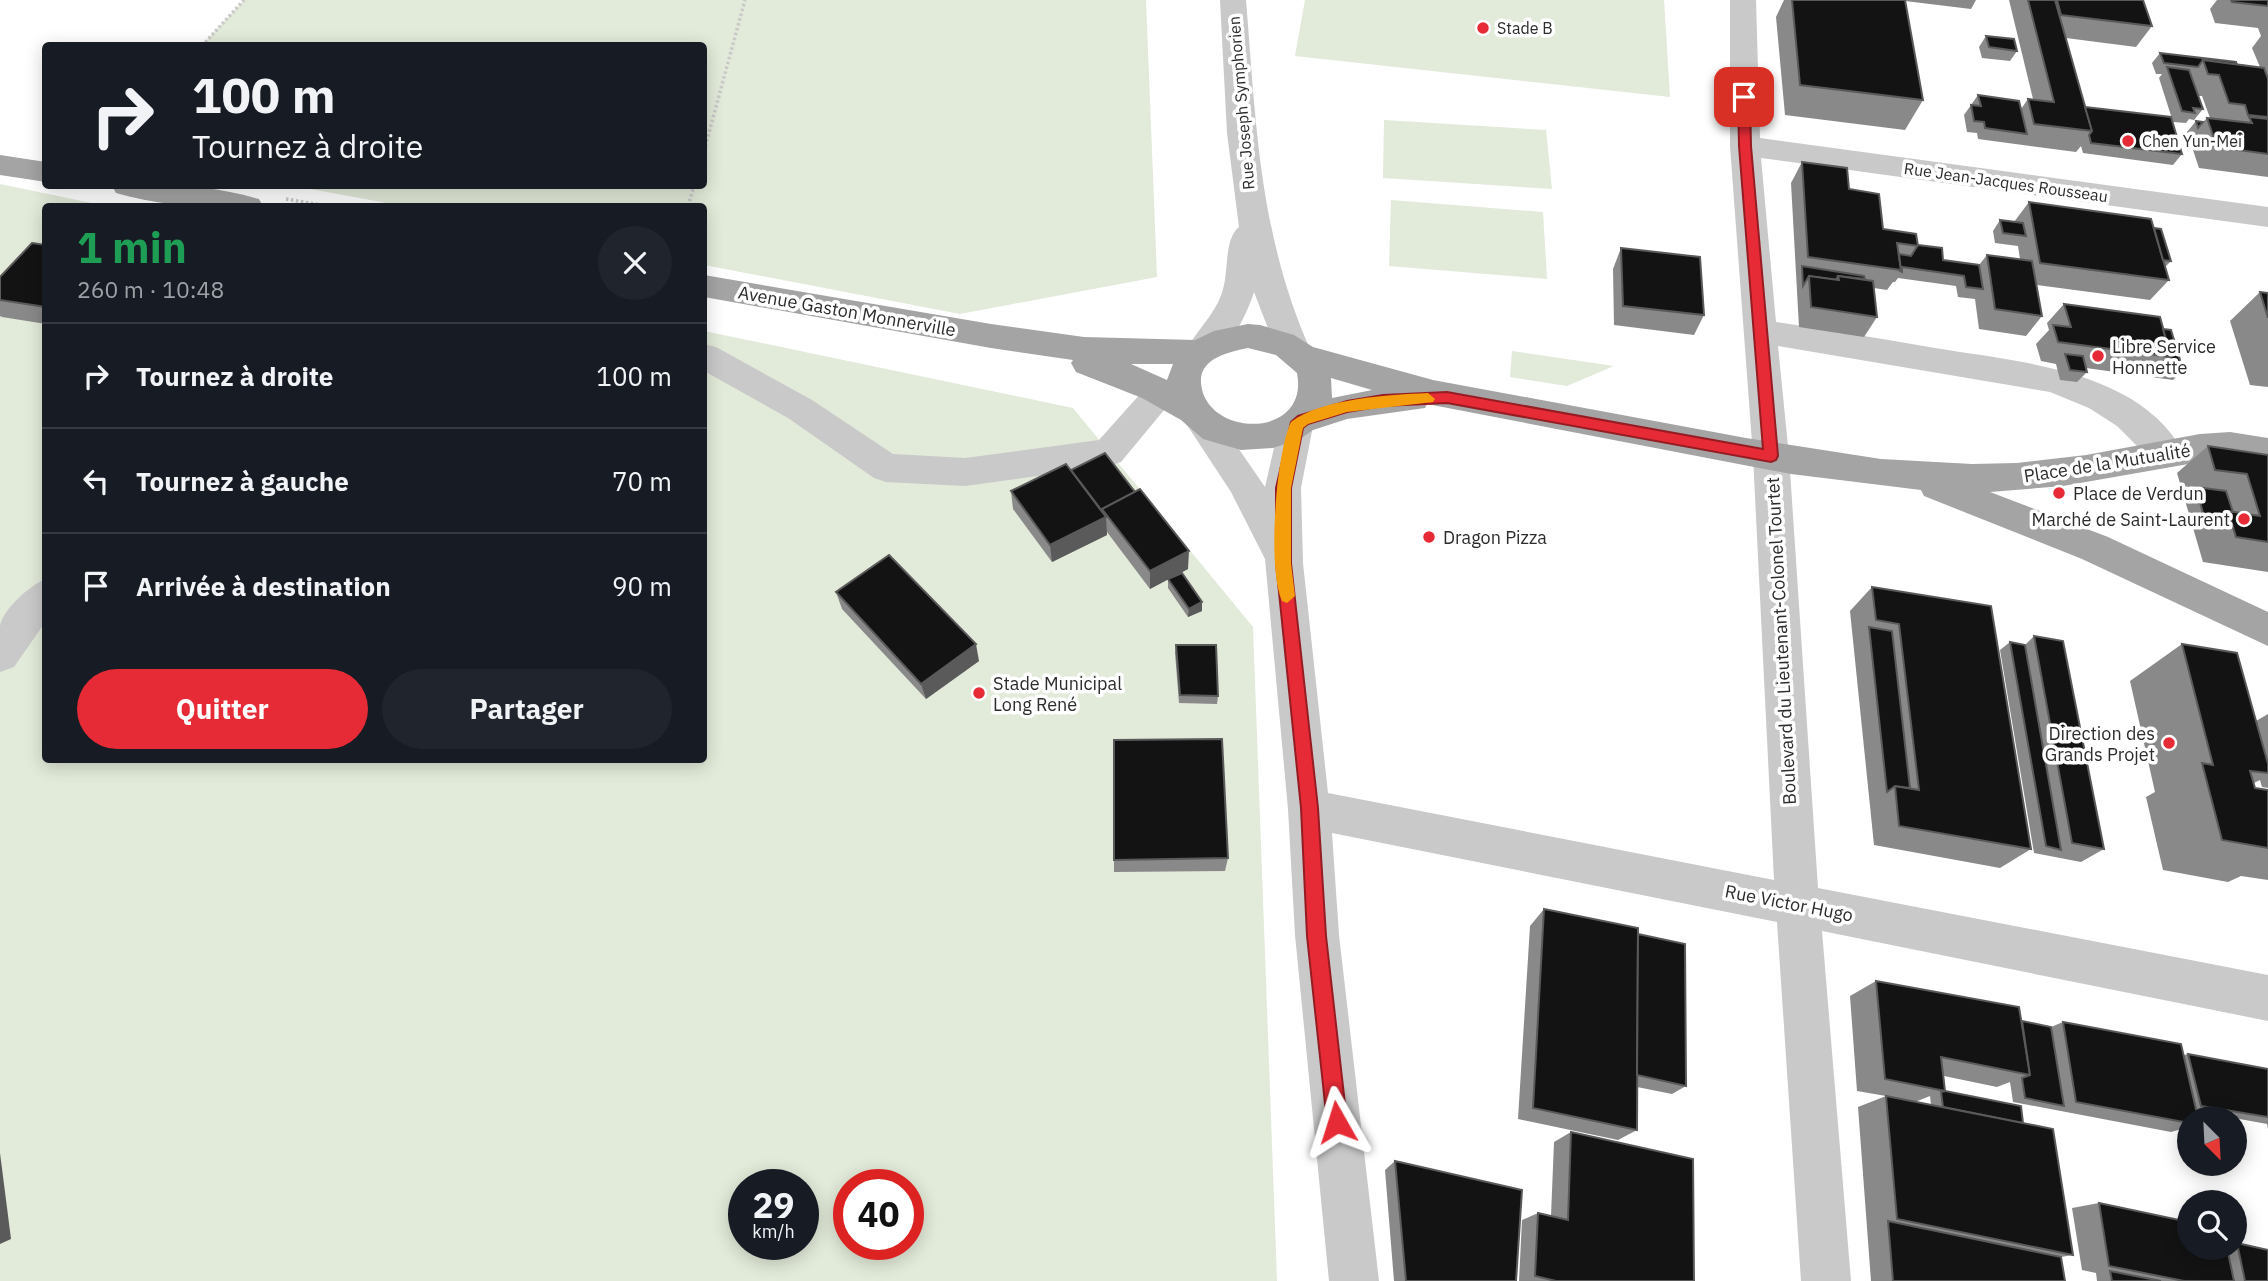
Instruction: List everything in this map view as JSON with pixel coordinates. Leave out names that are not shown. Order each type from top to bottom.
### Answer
[{"type":"main road","points":[[0,165],[42,171]]},
{"type":"main road","points":[[145,189],[229,203]]},
{"type":"main road","name":"Avenue Gaston Monnerville","points":[[707,287],[991,337],[1117,352],[1201,349]]},
{"type":"main road","points":[[1447,398],[1365,403],[1300,423],[1274,435],[1248,438],[1223,433],[1185,408],[1181,386],[1189,362],[1201,349],[1217,341],[1248,336],[1264,337],[1297,352],[1382,382],[1447,398],[1771,456],[1913,477],[2095,548],[2268,629]]},
{"type":"main road","name":"Avenue Gaston Monnerville","points":[[991,337],[1120,371],[1185,408]]},
{"type":"main road","points":[[1297,352],[1311,368],[1317,381],[1318,395],[1300,423]]},
{"type":"main road","name":"Place de la Mutualité","points":[[1913,477],[2018,477],[2166,453],[2230,446],[2268,452]]},
{"type":"street","name":"Rue Joseph Symphorien","points":[[1233,0],[1250,205],[1276,316],[1297,352]]},
{"type":"street","name":"Boulevard du Lieutenant-Colonel Tourtet","points":[[1743,0],[1745,146],[1771,456],[1792,854],[1826,1281]]},
{"type":"street","name":"Rue Jean-Jacques Rousseau","points":[[1745,146],[2268,217]]},
{"type":"street","name":"Rue Joseph Symphorien","points":[[1201,349],[1235,309],[1240,291],[1250,205]]},
{"type":"street","points":[[1761,331],[2052,380],[2079,388],[2123,411],[2155,438],[2166,453]]},
{"type":"street","points":[[707,358],[800,409],[886,468],[965,472],[1109,452],[1185,408],[1235,466],[1262,510],[1283,563]]},
{"type":"street","points":[[1300,423],[1283,488],[1283,563],[1309,808],[1317,936],[1354,1281]]},
{"type":"street","points":[[0,654],[42,599]]},
{"type":"street","name":"Rue Victor Hugo","points":[[1309,808],[2268,998]]},
{"type":"path","points":[[206,42],[244,0]]},
{"type":"path","points":[[707,140],[745,0]]},
{"type":"green space","points":[[244,0],[1146,0],[1157,277],[960,314],[707,266],[707,203],[387,203],[310,189],[707,189],[707,42],[205,42]]},
{"type":"green space","name":"Stade B","points":[[1305,0],[1664,0],[1670,97],[1295,56]]},
{"type":"green space","points":[[1384,120],[1546,130],[1552,189],[1383,178]]},
{"type":"green space","name":"Stade Municipal Long René","points":[[0,184],[92,203],[42,203],[42,763],[707,763],[707,332],[1073,408],[1253,627],[1277,1281],[0,1281]]},
{"type":"green space","points":[[1391,200],[1543,212],[1547,279],[1389,266]]},
{"type":"green space","points":[[1512,351],[1614,366],[1567,386],[1510,377]]},
{"type":"building","points":[[1792,0],[1905,0],[1923,100],[1800,85]]},
{"type":"building","points":[[2028,0],[2055,0],[2092,131],[2034,124],[2028,99],[2054,102]]},
{"type":"building","points":[[2057,0],[2143,0],[2152,26],[2061,15]]},
{"type":"building","points":[[2231,0],[2268,0],[2268,6],[2232,2]]},
{"type":"building","points":[[1986,36],[2014,39],[2017,51],[1989,47]]},
{"type":"building","points":[[2160,53],[2236,62],[2237,65],[2203,60],[2198,67],[2164,63]]},
{"type":"building","points":[[2203,60],[2264,68],[2268,79],[2268,117],[2248,115],[2245,105],[2229,103],[2219,75],[2208,74]]},
{"type":"building","points":[[2167,67],[2189,70],[2203,109],[2193,108],[2195,113],[2182,111]]},
{"type":"building","points":[[1978,95],[2019,101],[2027,134],[1985,128],[1984,122],[1974,121],[1971,105],[1981,106]]},
{"type":"building","points":[[2085,107],[2171,117],[2182,154],[2091,143],[2089,135],[2092,131]]},
{"type":"building","points":[[2249,117],[2268,119],[2268,154],[2217,147],[2207,118],[2252,123]]},
{"type":"building","points":[[1802,162],[1847,168],[1849,189],[1879,194],[1883,229],[1916,234],[1918,246],[1897,243],[1901,270],[1808,257]]},
{"type":"building","points":[[2029,202],[2151,219],[2169,280],[2040,263]]},
{"type":"building","points":[[2000,220],[2023,223],[2026,236],[2003,233]]},
{"type":"building","points":[[2154,228],[2161,229],[2171,261],[2163,260]]},
{"type":"building","points":[[32,243],[42,244],[42,306],[0,300],[0,277]]},
{"type":"building","points":[[1918,245],[1942,248],[1943,260],[1979,265],[1983,289],[1966,287],[1964,276],[1902,267],[1902,272],[1900,271],[1899,254],[1911,256]]},
{"type":"building","points":[[1621,248],[1700,257],[1704,315],[1623,306]]},
{"type":"building","points":[[1987,255],[2032,261],[2042,316],[1995,309]]},
{"type":"building","points":[[1802,266],[1864,276],[1865,279],[1838,276],[1836,280],[1809,276],[1803,286]]},
{"type":"building","points":[[1809,276],[1839,280],[1838,276],[1873,281],[1877,317],[1811,307]]},
{"type":"building","points":[[2260,292],[2268,293],[2268,318]]},
{"type":"building","points":[[2064,304],[2160,317],[2171,357],[2058,342],[2053,325],[2071,327]]},
{"type":"building","points":[[2163,329],[2171,330],[2183,370],[2162,367],[2171,357]]},
{"type":"building","points":[[2065,354],[2083,356],[2087,372],[2070,370]]},
{"type":"building","points":[[2208,446],[2268,455],[2268,542],[2236,537],[2228,511],[2260,516],[2247,474],[2215,470]]},
{"type":"building","points":[[1105,453],[1135,492],[1102,511],[1071,470]]},
{"type":"building","points":[[1066,464],[1106,517],[1050,545],[1011,491]]},
{"type":"building","points":[[2196,487],[2226,491],[2233,512],[2228,511],[2207,528]]},
{"type":"building","points":[[1140,489],[1189,551],[1150,571],[1102,509]]},
{"type":"building","points":[[889,555],[976,644],[921,684],[836,592]]},
{"type":"building","points":[[1182,573],[1202,602],[1189,609],[1168,579]]},
{"type":"building","points":[[1872,587],[1991,606],[2031,849],[1899,826],[1895,786],[1919,790],[1899,624],[1876,620]]},
{"type":"building","points":[[1869,627],[1892,631],[1910,788],[1895,786],[1887,792]]},
{"type":"building","points":[[2034,636],[2063,641],[2104,849],[2072,843]]},
{"type":"building","points":[[2010,642],[2025,645],[2061,850],[2046,846]]},
{"type":"building","points":[[2182,644],[2237,653],[2268,764],[2268,773],[2250,771],[2255,788],[2268,790],[2268,848],[2222,840],[2202,763],[2213,765]]},
{"type":"building","points":[[1176,645],[1216,645],[1218,696],[1180,695]]},
{"type":"building","points":[[1222,739],[1228,858],[1114,860],[1114,740]]},
{"type":"building","points":[[1544,909],[1638,928],[1637,1130],[1533,1108]]},
{"type":"building","points":[[1638,934],[1685,944],[1686,1086],[1637,1075]]},
{"type":"building","points":[[1876,981],[2019,1007],[2030,1075],[1941,1057],[1945,1091],[1885,1079]]},
{"type":"building","points":[[2022,1021],[2051,1027],[2064,1106],[2025,1098],[2022,1078],[2030,1075]]},
{"type":"building","points":[[2063,1022],[2181,1044],[2195,1106],[2177,1106],[2177,1121],[2076,1102]]},
{"type":"building","points":[[2188,1054],[2268,1069],[2268,1117],[2247,1114],[2247,1106],[2201,1106]]},
{"type":"building","points":[[1941,1092],[2021,1106],[2023,1123],[1943,1107]]},
{"type":"building","points":[[1886,1096],[2053,1129],[2073,1255],[1897,1219]]},
{"type":"building","points":[[1571,1132],[1693,1159],[1694,1281],[1556,1281],[1535,1276],[1538,1213],[1568,1220]]},
{"type":"building","points":[[1395,1161],[1522,1190],[1516,1281],[1406,1281]]},
{"type":"building","points":[[2099,1203],[2177,1219],[2177,1260],[2230,1260],[2234,1281],[2184,1281],[2109,1266]]},
{"type":"building","points":[[1888,1221],[2061,1257],[2065,1281],[1893,1281]]},
{"type":"building","points":[[2247,1245],[2268,1250],[2268,1281],[2245,1281],[2241,1260],[2247,1260]]},
{"type":"building","points":[[2110,1271],[2161,1281],[2112,1281]]},
{"type":"slow traffic","points":[[1287,596],[1283,563],[1283,488],[1296,426],[1303,420],[1347,406],[1428,399]]},
{"type":"place","name":"Stade B","points":[[1483,28]]},
{"type":"place","name":"Chen Yun-Mei","points":[[2128,141]]},
{"type":"place","name":"Libre Service Honnette","points":[[2098,356]]},
{"type":"place","name":"Place de Verdun","points":[[2059,493]]},
{"type":"place","name":"Marché de Saint-Laurent","points":[[2244,519]]},
{"type":"place","name":"Dragon Pizza","points":[[1429,537]]},
{"type":"place","name":"Stade Municipal Long René","points":[[979,693]]},
{"type":"place","name":"Direction des Grands Projet","points":[[2169,743]]},
{"type":"route","points":[[1337,1122],[1317,936],[1309,808],[1297,683],[1283,563],[1283,488],[1296,426],[1303,420],[1347,406],[1383,401],[1447,398],[1771,456],[1745,146],[1744,97]]}]
